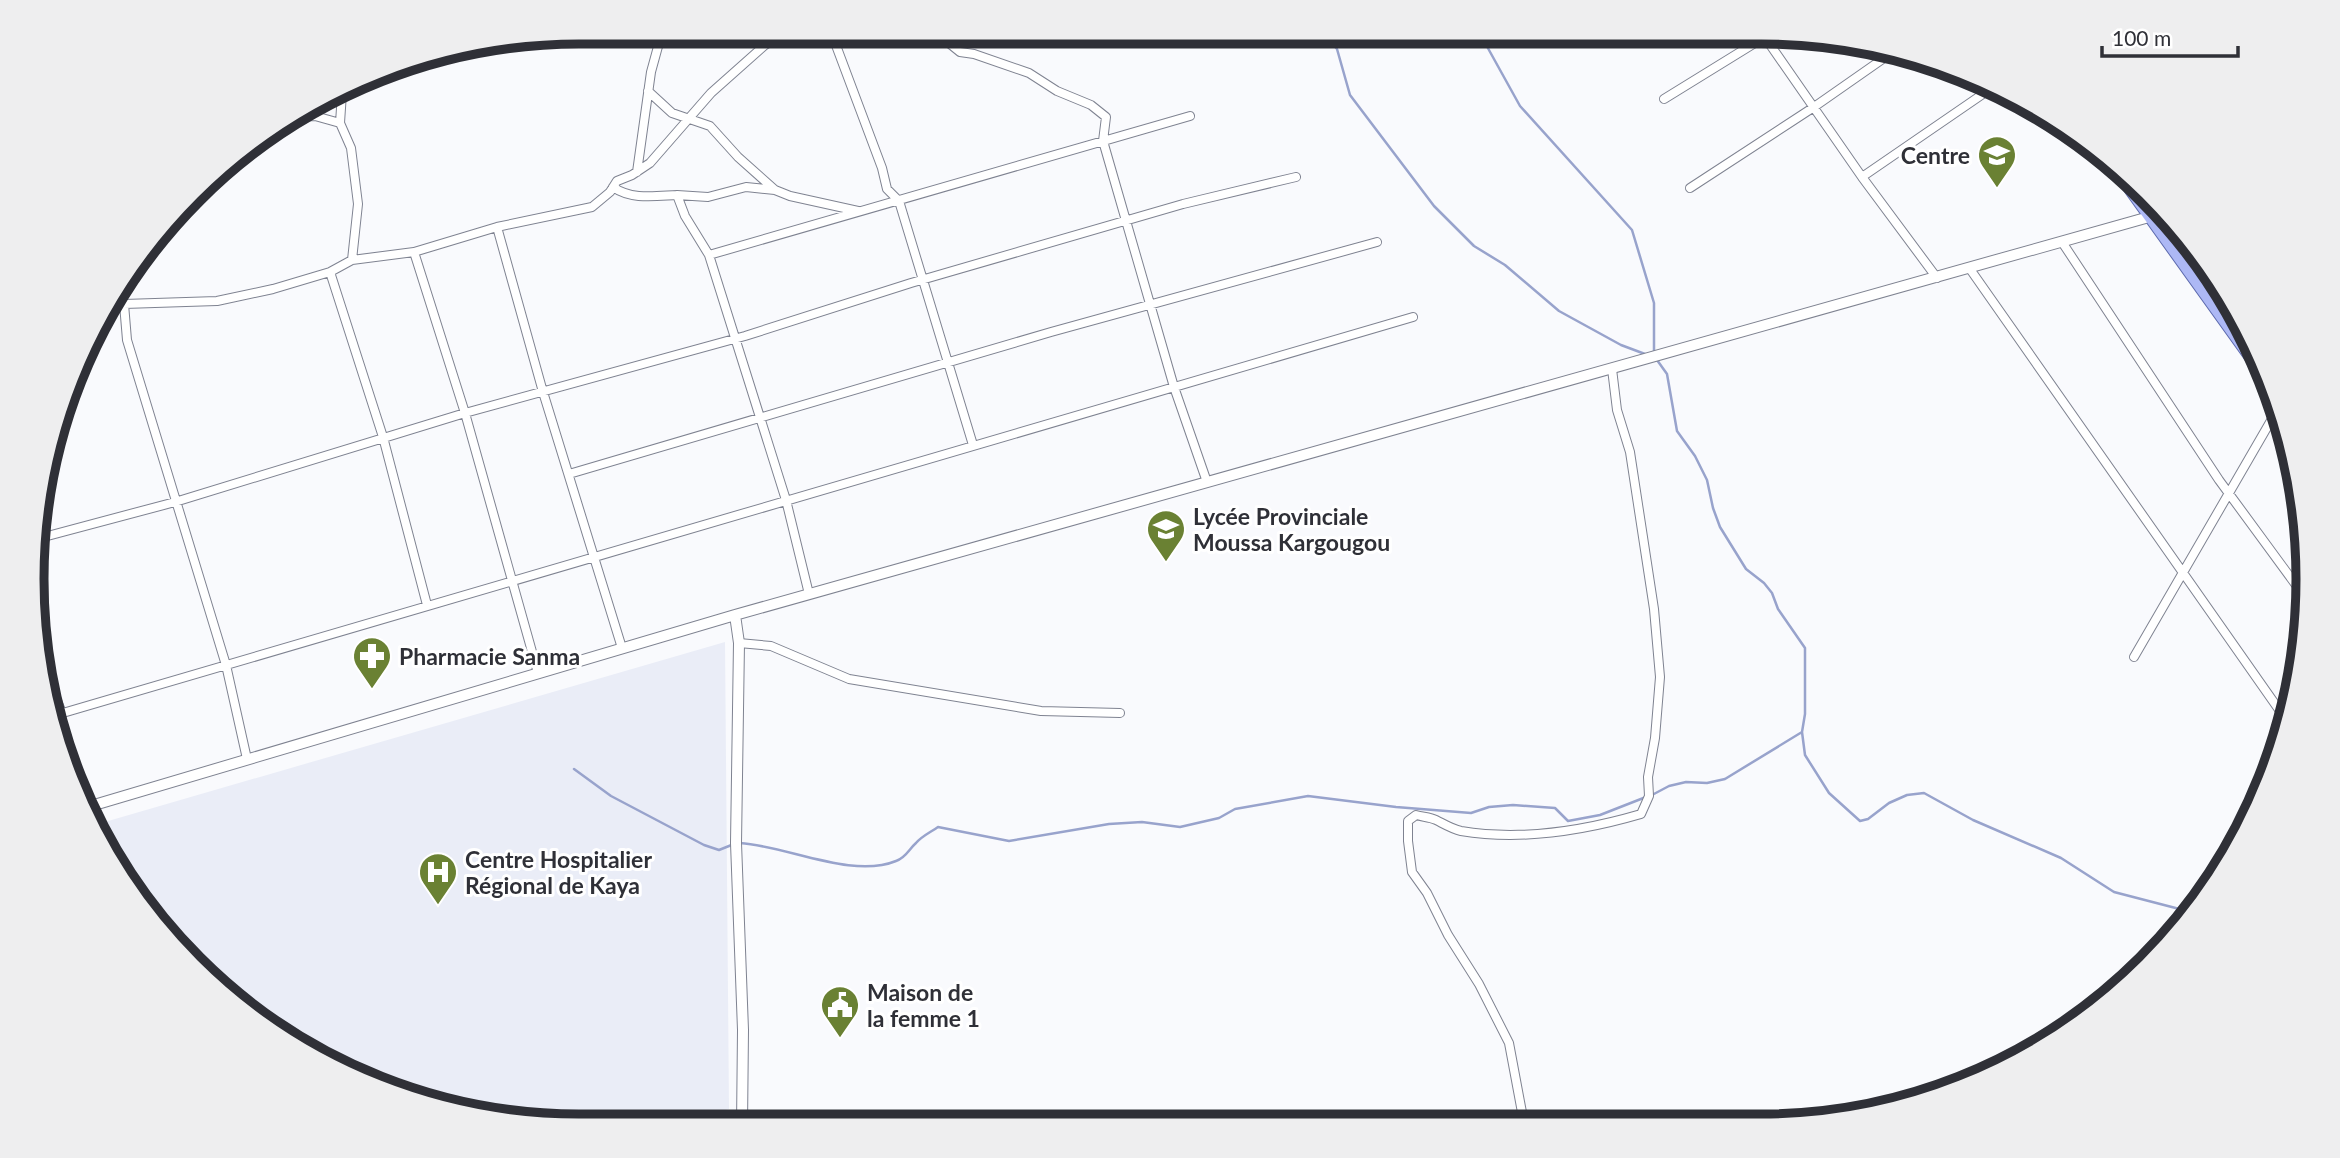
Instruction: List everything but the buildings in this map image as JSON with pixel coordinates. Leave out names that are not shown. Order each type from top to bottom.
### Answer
[{"type":"main road","points":[[2141,203],[2243,347]]},
{"type":"main road","points":[[94,805],[735,615],[2149,217]]},
{"type":"main road","points":[[735,615],[739,643],[736,843],[743,1030],[742,1114]]},
{"type":"street","points":[[637,172],[648,92],[659,44]]},
{"type":"street","points":[[121,302],[217,301],[273,289],[330,272],[352,260],[414,252],[497,227],[592,207],[617,181],[650,163],[710,93],[766,44]]},
{"type":"street","points":[[836,44],[883,168],[887,189],[899,201],[973,445]]},
{"type":"street","points":[[950,44],[960,52],[974,54],[1029,73],[1057,91],[1091,105],[1105,117],[1103,141],[1174,387],[1207,482]]},
{"type":"street","points":[[1664,99],[1750,44]]},
{"type":"street","points":[[1773,44],[1862,177],[1937,278]]},
{"type":"street","points":[[1690,188],[1884,58]]},
{"type":"street","points":[[648,92],[671,113],[710,126],[738,158],[775,190]]},
{"type":"street","points":[[1862,177],[1985,93]]},
{"type":"street","points":[[342,99],[340,123],[351,149],[358,204],[352,260]]},
{"type":"street","points":[[309,116],[340,123]]},
{"type":"street","points":[[709,255],[1190,116]]},
{"type":"street","points":[[46,536],[175,502],[465,413],[735,339],[923,279],[1183,204],[1296,177]]},
{"type":"street","points":[[613,187],[623,194],[649,197],[708,197],[746,187],[775,190],[790,196],[862,212]]},
{"type":"street","points":[[677,195],[685,216],[709,255],[786,500],[809,594]]},
{"type":"street","points":[[2149,217],[2153,216]]},
{"type":"street","points":[[497,227],[543,392],[622,648]]},
{"type":"street","points":[[569,474],[948,362],[1377,242]]},
{"type":"street","points":[[2062,242],[2228,493],[2296,585]]},
{"type":"street","points":[[414,252],[465,413],[538,673]]},
{"type":"street","points":[[1970,269],[2280,710]]},
{"type":"street","points":[[330,272],[383,437],[427,605]]},
{"type":"street","points":[[124,304],[127,340],[226,665],[247,759]]},
{"type":"street","points":[[61,713],[1413,317]]},
{"type":"street","points":[[1522,1114],[1508,1043],[1479,984],[1412,872],[1408,821],[1416,815],[1433,819],[1458,831],[1498,835],[1555,833],[1589,828],[1641,814],[1649,796],[1648,777],[1656,738],[1660,677],[1654,608],[1630,452],[1617,410],[1612,369]]},
{"type":"street","points":[[2134,657],[2272,419]]},
{"type":"street","points":[[739,643],[771,646],[849,680],[1041,711],[1120,713]]},
{"type":"shaded area","name":"Centre Hospitalier Régional de Kaya","points":[[725,642],[729,1109],[712,1114],[579,1114],[509,1110],[440,1096],[374,1074],[311,1043],[253,1004],[226,981],[154,905],[115,847],[102,823]]},
{"type":"waterway","points":[[1333,44],[1337,49],[1350,95],[1434,206],[1474,246],[1505,265],[1559,311],[1621,345],[1645,354]]},
{"type":"waterway","points":[[1486,44],[1520,106],[1632,230],[1654,303],[1654,353]]},
{"type":"waterway","points":[[1657,360],[1667,374],[1677,431],[1695,456],[1707,480],[1720,527],[1746,569],[1772,593],[1778,609],[1805,648],[1805,714],[1802,732],[1805,755],[1829,793],[1860,821],[1868,819],[1889,803],[1907,795],[1924,793],[1973,820],[2061,858],[2114,892],[2182,910]]},
{"type":"waterway","points":[[1652,795],[1669,786],[1686,782],[1707,783],[1725,779],[1802,732]]},
{"type":"waterway","points":[[574,769],[611,796],[704,845],[719,850],[734,844]]},
{"type":"waterway","points":[[740,843],[840,864],[879,866],[902,858],[921,838],[938,827],[1009,841],[1109,824],[1142,822],[1180,827],[1219,818],[1235,809],[1308,796],[1471,813],[1489,807],[1513,805],[1555,808],[1568,821],[1600,815],[1646,797]]},
{"type":"place","name":"Centre","points":[[1997,189]]},
{"type":"place","name":"Lycée Provinciale Moussa Kargougou","points":[[1166,563]]},
{"type":"place","name":"Pharmacie Sanma","points":[[372,690]]},
{"type":"place","name":"Centre Hospitalier Régional de Kaya","points":[[438,906]]},
{"type":"place","name":"Maison de la femme 1","points":[[840,1039]]}]
